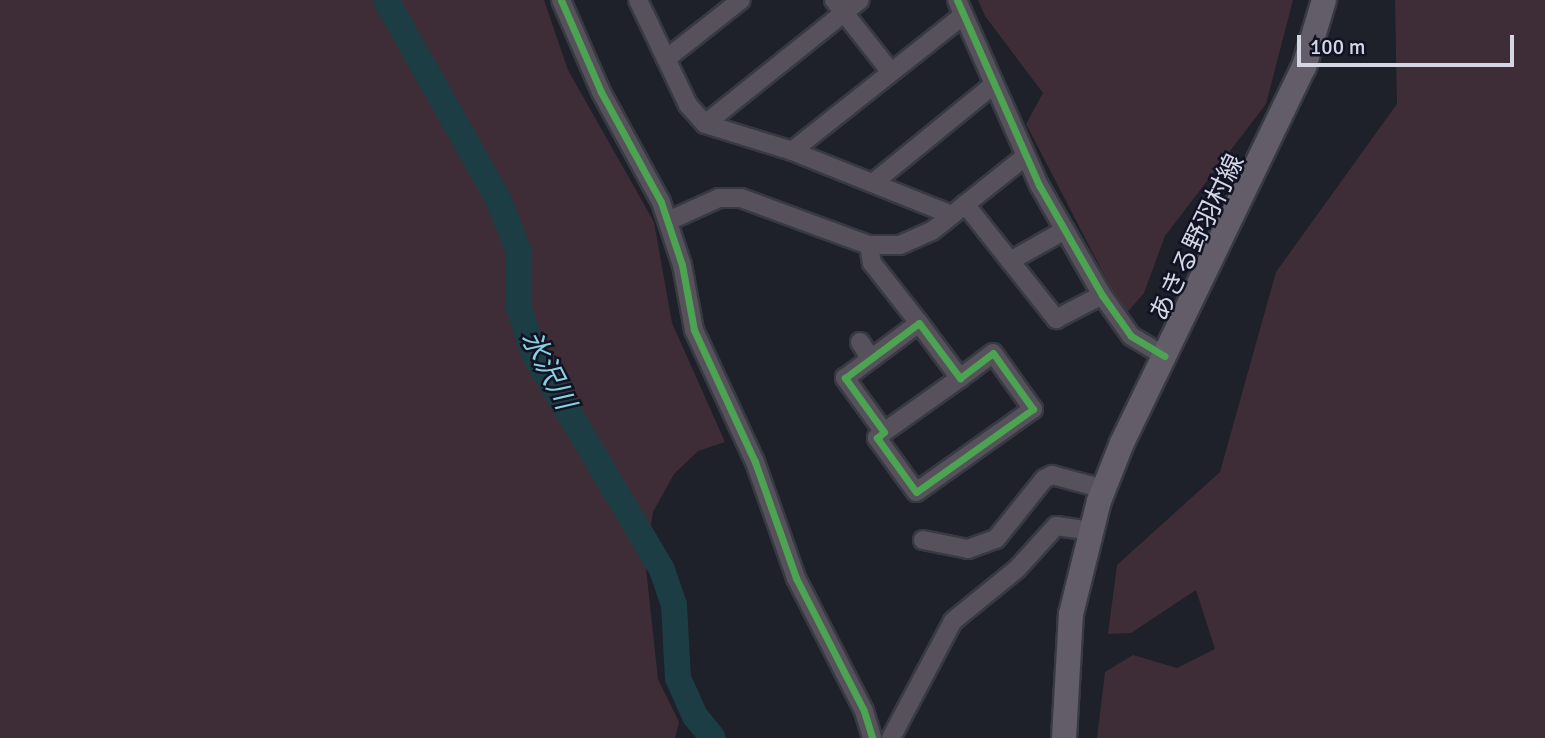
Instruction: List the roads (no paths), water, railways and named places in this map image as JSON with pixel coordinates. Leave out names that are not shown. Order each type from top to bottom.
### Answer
[{"type":"main road","name":"あきる野羽村線","points":[[1064,738],[1069,630],[1090,531],[1104,489],[1164,356],[1298,81],[1324,0]]},
{"type":"street","points":[[561,0],[601,92],[668,221],[694,330],[755,461],[796,578],[864,711],[872,738]]},
{"type":"street","points":[[638,0],[688,105],[705,124],[792,151],[873,183],[959,210],[1010,261],[1056,319],[1101,295]]},
{"type":"street","points":[[666,60],[741,0]]},
{"type":"street","points":[[705,124],[839,6],[860,0]]},
{"type":"street","points":[[839,6],[890,71]]},
{"type":"street","points":[[792,151],[890,71],[959,8],[1026,156],[1101,295],[1131,336],[1164,356]]},
{"type":"street","points":[[873,183],[993,85]]},
{"type":"street","points":[[668,221],[719,198],[741,198],[869,245],[900,245],[923,237],[1026,156]]},
{"type":"street","points":[[1010,261],[1065,230]]},
{"type":"street","points":[[869,245],[872,263],[960,378]]},
{"type":"street","points":[[884,432],[845,378],[919,323]]},
{"type":"street","points":[[860,342],[871,359]]},
{"type":"street","points":[[993,353],[1033,410],[916,492],[877,438],[884,432],[993,353]]},
{"type":"street","points":[[923,540],[968,549],[996,539],[1044,479],[1052,475],[1104,489]]},
{"type":"street","points":[[891,738],[953,621],[1017,569],[1056,526],[1090,531]]},
{"type":"waterway","name":"氷沢川","points":[[386,0],[498,199],[519,252],[519,308],[534,354],[662,570],[674,605],[678,678],[695,716],[713,738]]}]
